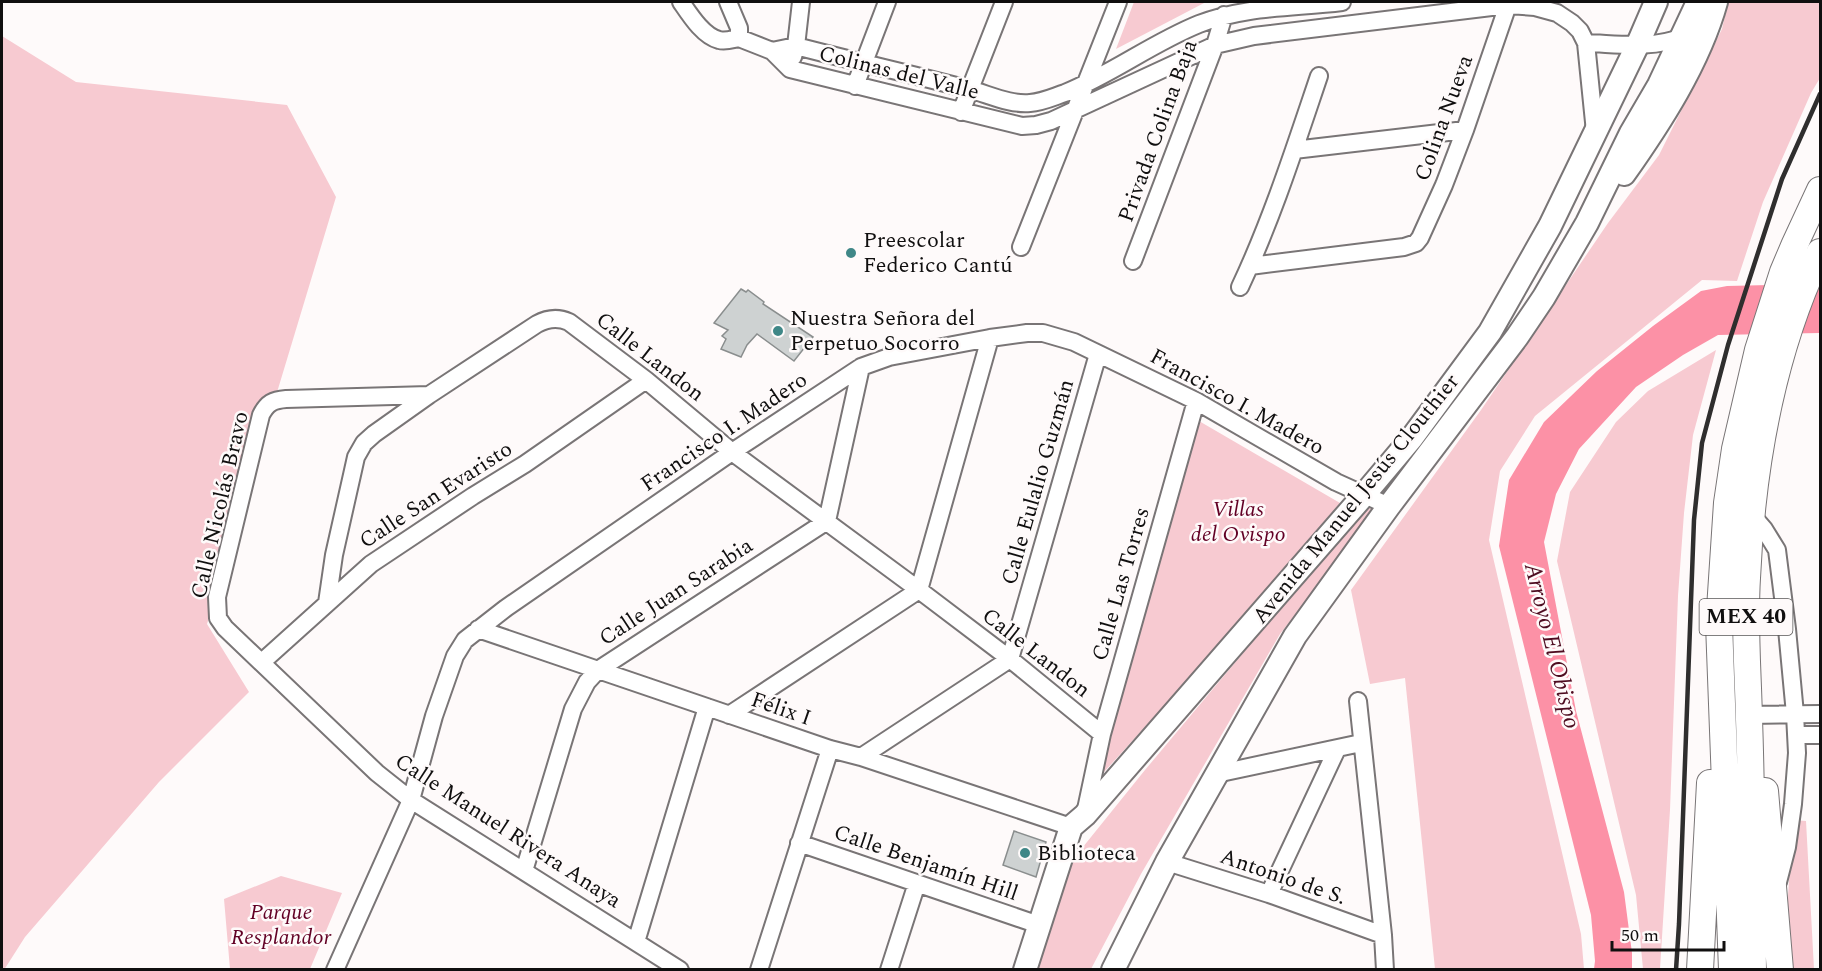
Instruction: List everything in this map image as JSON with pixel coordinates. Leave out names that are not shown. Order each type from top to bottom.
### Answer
[{"type":"main road","name":"MEX 40","points":[[1732,969],[1737,785],[1749,717],[1746,591],[1751,514],[1769,404],[1769,354],[1784,272],[1819,196]]},
{"type":"main road","name":"MEX 40","points":[[1753,969],[1737,785],[1722,687],[1719,624],[1727,503],[1735,449],[1769,354],[1821,252]]},
{"type":"main road","points":[[1700,969],[1713,743],[1722,687]]},
{"type":"main road","points":[[1749,717],[1757,744],[1765,789],[1780,969]]},
{"type":"street","points":[[681,2],[701,28],[720,41],[739,38],[772,51]]},
{"type":"street","points":[[728,2],[739,28],[739,38]]},
{"type":"street","points":[[790,69],[796,46],[801,2]]},
{"type":"street","points":[[855,86],[886,2]]},
{"type":"street","points":[[961,112],[1004,2]]},
{"type":"street","points":[[1021,247],[1118,2]]},
{"type":"street","name":"Colinas del Valle","points":[[772,51],[796,46],[1016,103],[1028,104],[1043,101],[1084,85],[1164,41],[1224,15],[1247,10],[1342,2]]},
{"type":"street","name":"Avenida Manuel Jesús Clouthier","points":[[1025,969],[1078,821],[1363,496],[1411,438],[1490,332],[1550,226],[1656,2]]},
{"type":"street","name":"Avenida Manuel Jesús Clouthier","points":[[1113,969],[1167,862],[1295,636],[1389,506],[1517,337],[1544,297],[1587,223],[1659,85],[1698,2]]},
{"type":"street","points":[[1587,223],[1651,135],[1693,61],[1716,2]]},
{"type":"street","name":"Colinas del Valle","points":[[772,51],[790,69],[1022,126],[1044,123],[1073,112],[1215,45],[1254,36],[1508,3],[1557,13],[1572,23],[1586,43]]},
{"type":"street","name":"Colina Nueva","points":[[1250,266],[1404,247],[1416,243],[1424,232],[1465,130],[1508,3]]},
{"type":"street","name":"Privada Colina Baja","points":[[1133,261],[1215,45],[1224,15]]},
{"type":"street","points":[[1595,132],[1586,43],[1637,46],[1666,43],[1683,37]]},
{"type":"street","points":[[1240,287],[1294,150],[1319,76]]},
{"type":"street","points":[[1294,150],[1465,130]]},
{"type":"street","name":"Calle Landon","points":[[327,603],[356,457],[364,443],[429,395],[543,320],[554,319],[569,322],[646,380],[732,452],[920,590],[1102,734]]},
{"type":"street","name":"Francisco I. Madero","points":[[335,969],[411,800],[434,717],[455,656],[465,640],[506,608],[732,452],[861,368],[889,357],[990,338],[1042,333],[1074,342],[1196,401],[1336,482],[1389,506]]},
{"type":"street","points":[[729,715],[920,590],[990,338]]},
{"type":"street","name":"Calle Eulalio Guzmán","points":[[1010,659],[1098,354]]},
{"type":"street","points":[[827,521],[861,368]]},
{"type":"street","name":"Calle San Evaristo","points":[[262,662],[371,564],[525,464],[646,380]]},
{"type":"street","name":"Calle Nicolás Bravo","points":[[218,618],[217,597],[261,415],[270,403],[286,399],[429,395]]},
{"type":"street","name":"Calle Las Torres","points":[[1078,821],[1196,401]]},
{"type":"street","points":[[1751,514],[1777,550],[1797,735],[1787,847],[1774,897]]},
{"type":"street","name":"Calle Juan Sarabia","points":[[524,871],[573,709],[587,682],[598,670],[827,521]]},
{"type":"street","name":"Calle Manuel Rivera Anaya","points":[[218,618],[225,628],[377,773],[411,800],[680,969]]},
{"type":"street","name":"Félix I","points":[[478,629],[830,749],[1078,821]]},
{"type":"street","points":[[861,757],[1010,659]]},
{"type":"street","points":[[1358,701],[1385,969]]},
{"type":"street","points":[[636,942],[707,707]]},
{"type":"street","points":[[1749,717],[1821,714]]},
{"type":"street","points":[[1797,735],[1821,735]]},
{"type":"street","points":[[1216,774],[1361,743]]},
{"type":"street","points":[[759,969],[830,749]]},
{"type":"street","points":[[1269,894],[1337,749]]},
{"type":"street","name":"Calle Benjamín Hill","points":[[799,843],[1040,925]]},
{"type":"street","name":"Antonio de S.","points":[[1167,862],[1269,894],[1383,935]]},
{"type":"street","points":[[890,969],[917,883]]},
{"type":"green space","points":[[1134,2],[1206,2],[1116,49]]},
{"type":"green space","points":[[1728,2],[1820,2],[1820,78],[1811,93],[1763,202],[1737,281],[1702,280],[1535,416],[1500,471],[1489,540],[1581,934],[1584,969],[1435,969],[1405,678],[1370,684],[1351,590],[1481,410],[1608,223],[1659,155],[1722,29]]},
{"type":"green space","points":[[2,36],[76,82],[287,105],[336,197],[207,624],[249,692],[159,782],[25,937],[4,970],[2,969]]},
{"type":"green space","points":[[1716,350],[1693,435],[1684,513],[1660,969],[1643,969],[1636,895],[1557,561],[1570,492],[1616,422],[1648,391]]},
{"type":"green space","name":"Villas del Ovispo","points":[[1199,421],[1340,503],[1213,652],[1095,782]]},
{"type":"green space","name":"Villas del Ovispo","points":[[1367,505],[1375,513],[1280,634],[1141,874],[1091,969],[1033,970],[1062,873],[1145,770]]},
{"type":"green space","points":[[1793,820],[1806,821],[1814,969],[1791,970],[1786,926]]},
{"type":"green space","name":"Parque Resplandor","points":[[281,876],[342,893],[310,969],[230,969],[224,899]]},
{"type":"water","name":"Arroyo El Obispo","points":[[1820,284],[1820,333],[1718,335],[1683,355],[1636,387],[1579,449],[1556,494],[1544,542],[1576,711],[1624,892],[1632,953],[1632,969],[1594,969],[1591,915],[1499,546],[1509,480],[1544,422],[1597,371],[1701,291],[1727,286]]},
{"type":"building","points":[[741,289],[746,292],[748,290],[764,302],[763,304],[813,337],[794,361],[757,334],[747,345],[741,357],[721,349],[726,339],[722,336],[728,330],[714,323]]},
{"type":"building","name":"Biblioteca","points":[[1014,831],[1046,842],[1036,877],[1003,865]]},
{"type":"railway","points":[[1676,970],[1694,520],[1702,443],[1728,345],[1782,179],[1820,94]]},
{"type":"place","name":"Preescolar Federico Cantú","points":[[851,253]]},
{"type":"place","name":"Nuestra Señora del Perpetuo Socorro","points":[[778,331]]},
{"type":"place","name":"Biblioteca","points":[[1025,853]]}]
